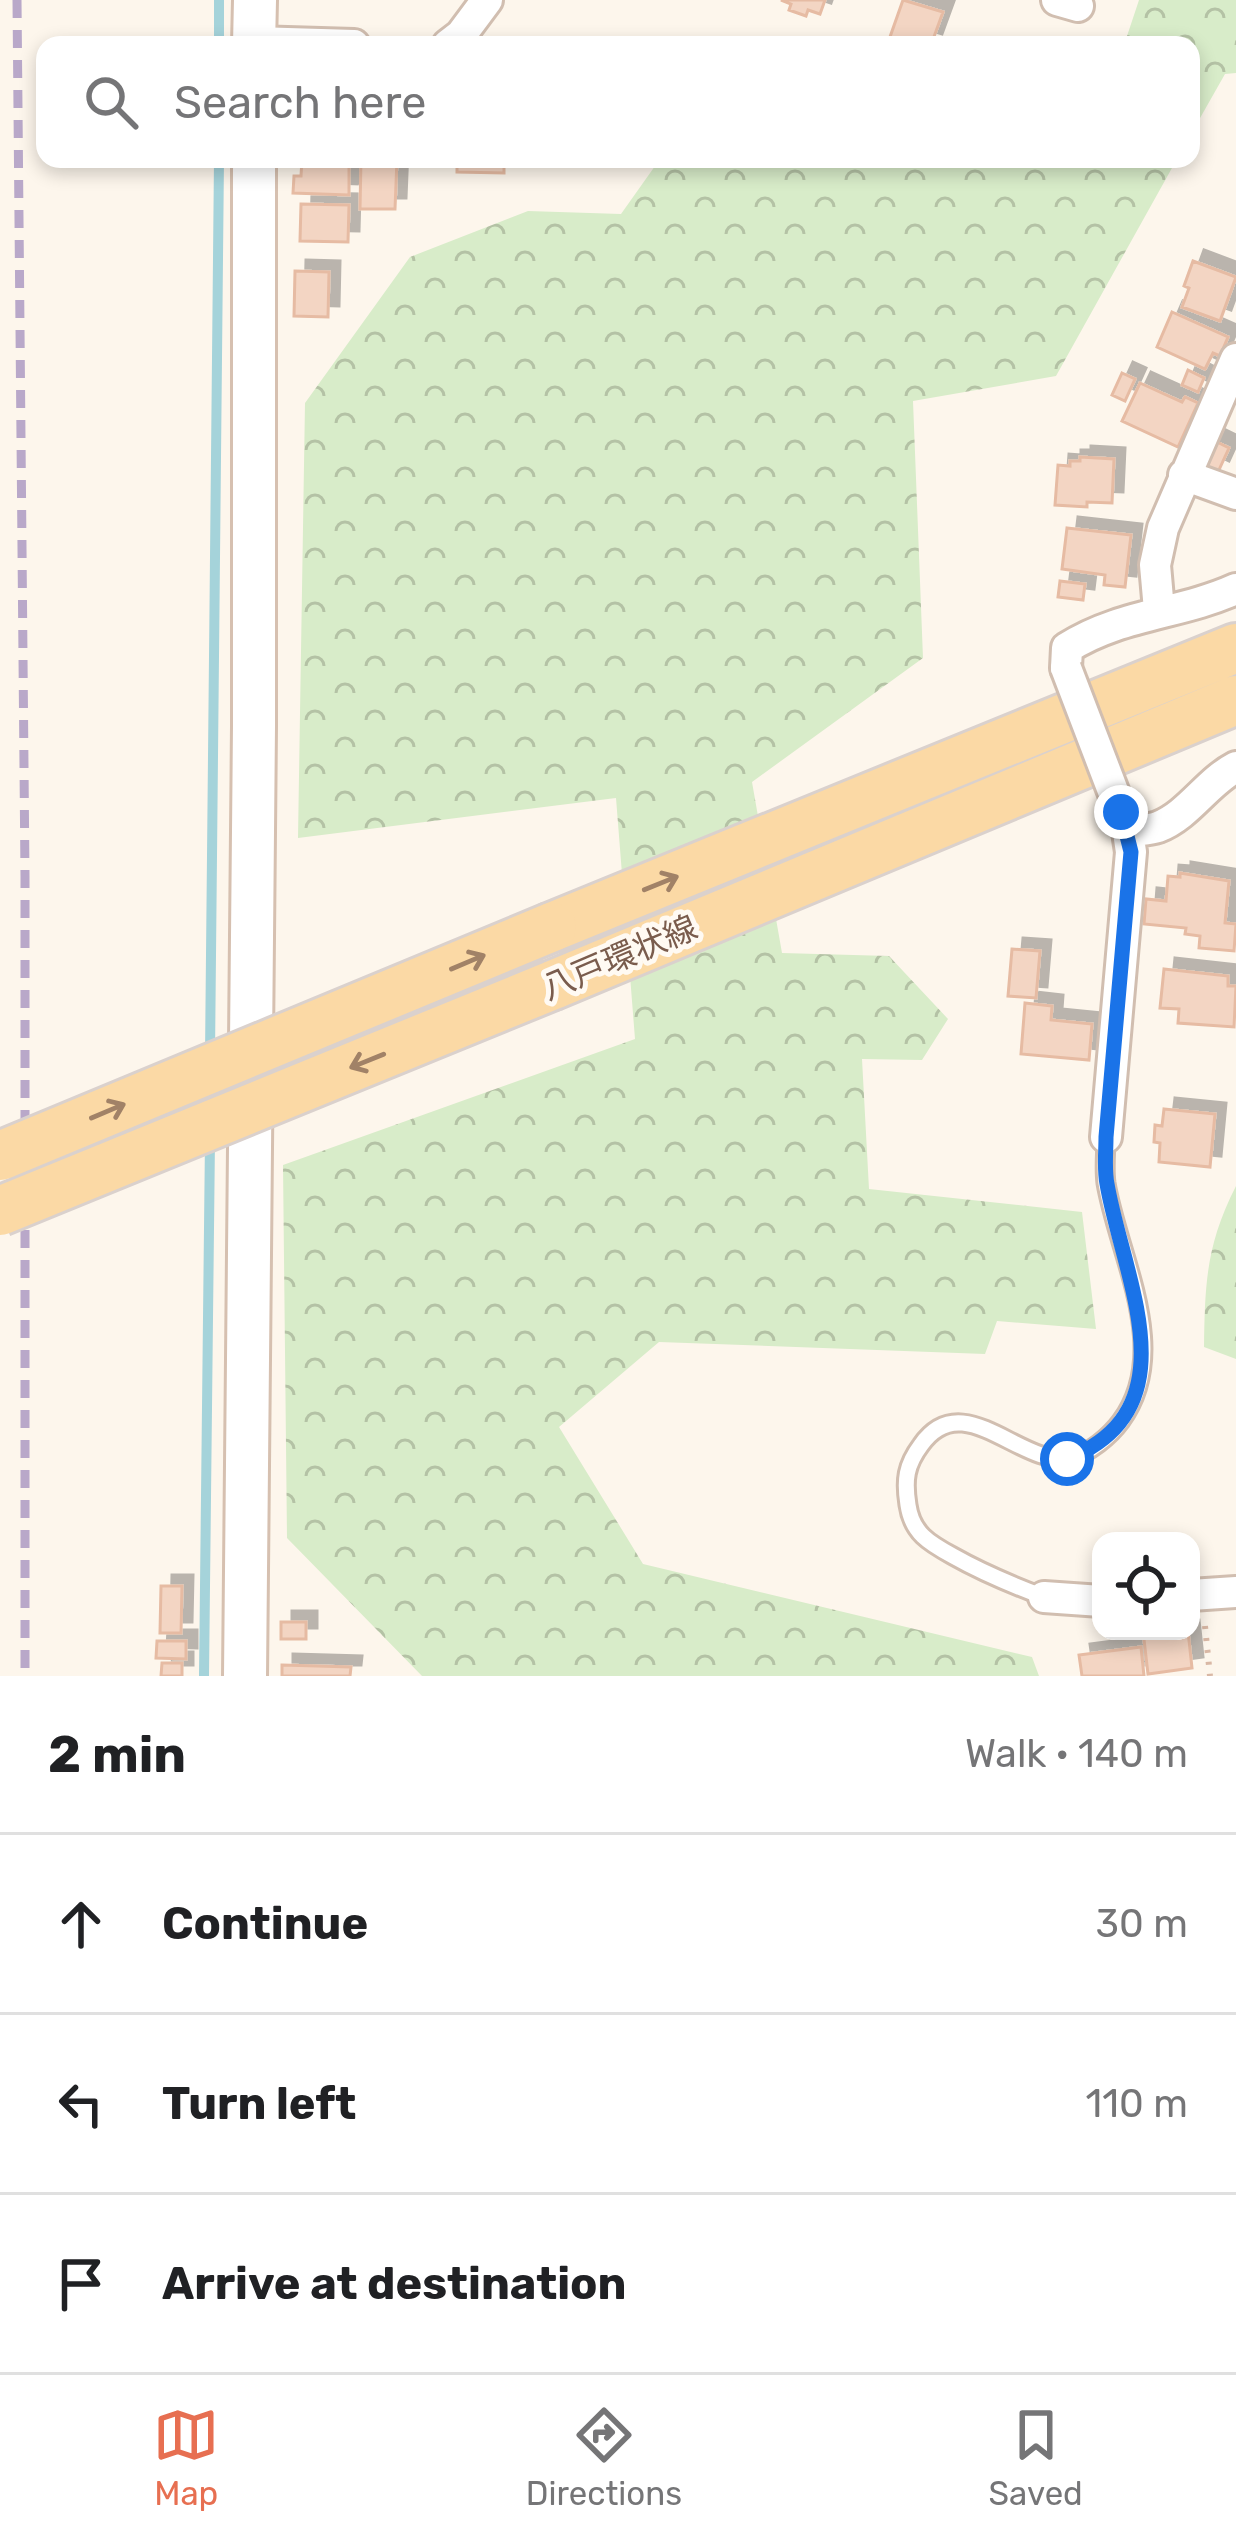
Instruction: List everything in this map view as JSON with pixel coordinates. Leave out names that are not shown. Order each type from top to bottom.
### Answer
[{"type":"main road","points":[[807,824],[896,778],[1236,624]]},
{"type":"main road","name":"八戸環状線","points":[[0,1156],[1236,648]]},
{"type":"main road","name":"八戸環状線","points":[[0,1210],[1236,700]]},
{"type":"main road","points":[[759,899],[1236,736]]},
{"type":"street","points":[[460,36],[487,0]]},
{"type":"street","points":[[254,29],[298,36]]},
{"type":"street","points":[[245,1676],[254,168]]},
{"type":"street","points":[[1159,610],[1155,565],[1162,528],[1236,359]]},
{"type":"street","points":[[1184,475],[1236,494]]},
{"type":"street","points":[[1106,1137],[1131,852],[1125,822],[1066,668],[1067,647],[1096,629],[1159,610],[1204,604],[1236,589]]},
{"type":"street","points":[[1125,822],[1158,827],[1236,767]]},
{"type":"street","points":[[1200,1595],[1236,1592]]},
{"type":"street","points":[[1045,1597],[1092,1600]]},
{"type":"lane","points":[[1045,1597],[993,1579],[920,1536],[910,1520],[906,1468],[923,1441],[938,1428],[957,1423],[981,1426],[1067,1459],[1101,1442],[1122,1420],[1138,1387],[1143,1355],[1129,1261],[1106,1182],[1106,1137]]},
{"type":"path","points":[[1200,1618],[1210,1676]]},
{"type":"green space","points":[[1139,0],[1236,0],[1236,73],[1225,74],[1200,118],[1200,36],[1127,36]]},
{"type":"green space","points":[[654,168],[1172,168],[1056,376],[913,401],[923,658],[752,782],[782,953],[889,956],[948,1019],[922,1060],[862,1059],[869,1189],[1082,1212],[1096,1329],[997,1321],[985,1354],[659,1342],[559,1427],[643,1564],[1032,1657],[1039,1676],[422,1676],[287,1538],[283,1165],[635,1039],[616,798],[298,838],[305,403],[410,257],[528,211],[621,214]]},
{"type":"green space","points":[[1236,1186],[1236,1359],[1204,1347],[1209,1265],[1218,1227]]},
{"type":"building","points":[[781,0],[825,0],[820,14],[808,10],[806,16],[789,10],[791,4]]},
{"type":"building","points":[[903,0],[943,12],[934,36],[890,36]]},
{"type":"building","points":[[301,168],[349,168],[349,195],[293,193],[294,176],[301,176]]},
{"type":"building","points":[[361,168],[397,168],[395,209],[360,209]]},
{"type":"building","points":[[457,168],[504,168],[504,173],[457,172]]},
{"type":"building","points":[[301,204],[349,205],[348,242],[300,241]]},
{"type":"building","points":[[1193,261],[1236,277],[1220,321],[1182,307]]},
{"type":"building","points":[[295,271],[329,272],[328,317],[294,316]]},
{"type":"building","points":[[1172,312],[1228,337],[1220,356],[1213,353],[1205,369],[1157,347]]},
{"type":"building","points":[[1188,370],[1204,378],[1198,392],[1182,385]]},
{"type":"building","points":[[1122,373],[1135,379],[1125,401],[1112,395]]},
{"type":"building","points":[[1140,383],[1182,402],[1185,397],[1198,403],[1178,447],[1122,421]]},
{"type":"building","points":[[1215,441],[1229,448],[1218,472],[1204,465]]},
{"type":"building","points":[[1080,457],[1114,459],[1112,503],[1055,505],[1058,465],[1070,466],[1070,461],[1080,461]]},
{"type":"building","points":[[1067,528],[1131,535],[1125,587],[1104,585],[1105,575],[1062,569]]},
{"type":"building","points":[[1060,581],[1085,584],[1083,600],[1058,597]]},
{"type":"building","points":[[1180,873],[1229,881],[1225,923],[1236,924],[1234,951],[1199,948],[1200,936],[1185,934],[1186,928],[1144,924],[1146,899],[1166,901],[1168,876],[1180,877]]},
{"type":"building","points":[[1012,949],[1040,951],[1036,998],[1008,996]]},
{"type":"building","points":[[1164,969],[1228,976],[1228,986],[1236,986],[1234,1027],[1178,1023],[1179,1009],[1160,1008]]},
{"type":"building","points":[[1025,1003],[1052,1006],[1051,1020],[1092,1024],[1089,1060],[1021,1054]]},
{"type":"building","points":[[1164,1109],[1215,1114],[1210,1167],[1159,1162],[1155,1125],[1162,1126]]},
{"type":"building","points":[[161,1586],[182,1586],[181,1633],[160,1633]]},
{"type":"building","points":[[281,1622],[306,1622],[306,1639],[281,1639]]},
{"type":"building","points":[[1144,1640],[1189,1640],[1192,1668],[1148,1674]]},
{"type":"building","points":[[157,1641],[186,1641],[186,1659],[156,1658]]},
{"type":"building","points":[[1141,1647],[1144,1676],[1082,1676],[1079,1655]]},
{"type":"building","points":[[162,1663],[182,1663],[182,1676],[161,1676]]},
{"type":"building","points":[[282,1665],[351,1667],[350,1676],[282,1676]]},
{"type":"waterway","points":[[219,0],[219,36]]},
{"type":"waterway","points":[[210,1055],[219,168]]},
{"type":"waterway","points":[[204,1676],[210,1139]]},
{"type":"railway","points":[[17,0],[25,876],[25,1676]]},
{"type":"route","points":[[1067,1459],[1101,1442],[1122,1420],[1138,1387],[1143,1355],[1129,1261],[1106,1182],[1131,852],[1121,812]]}]
